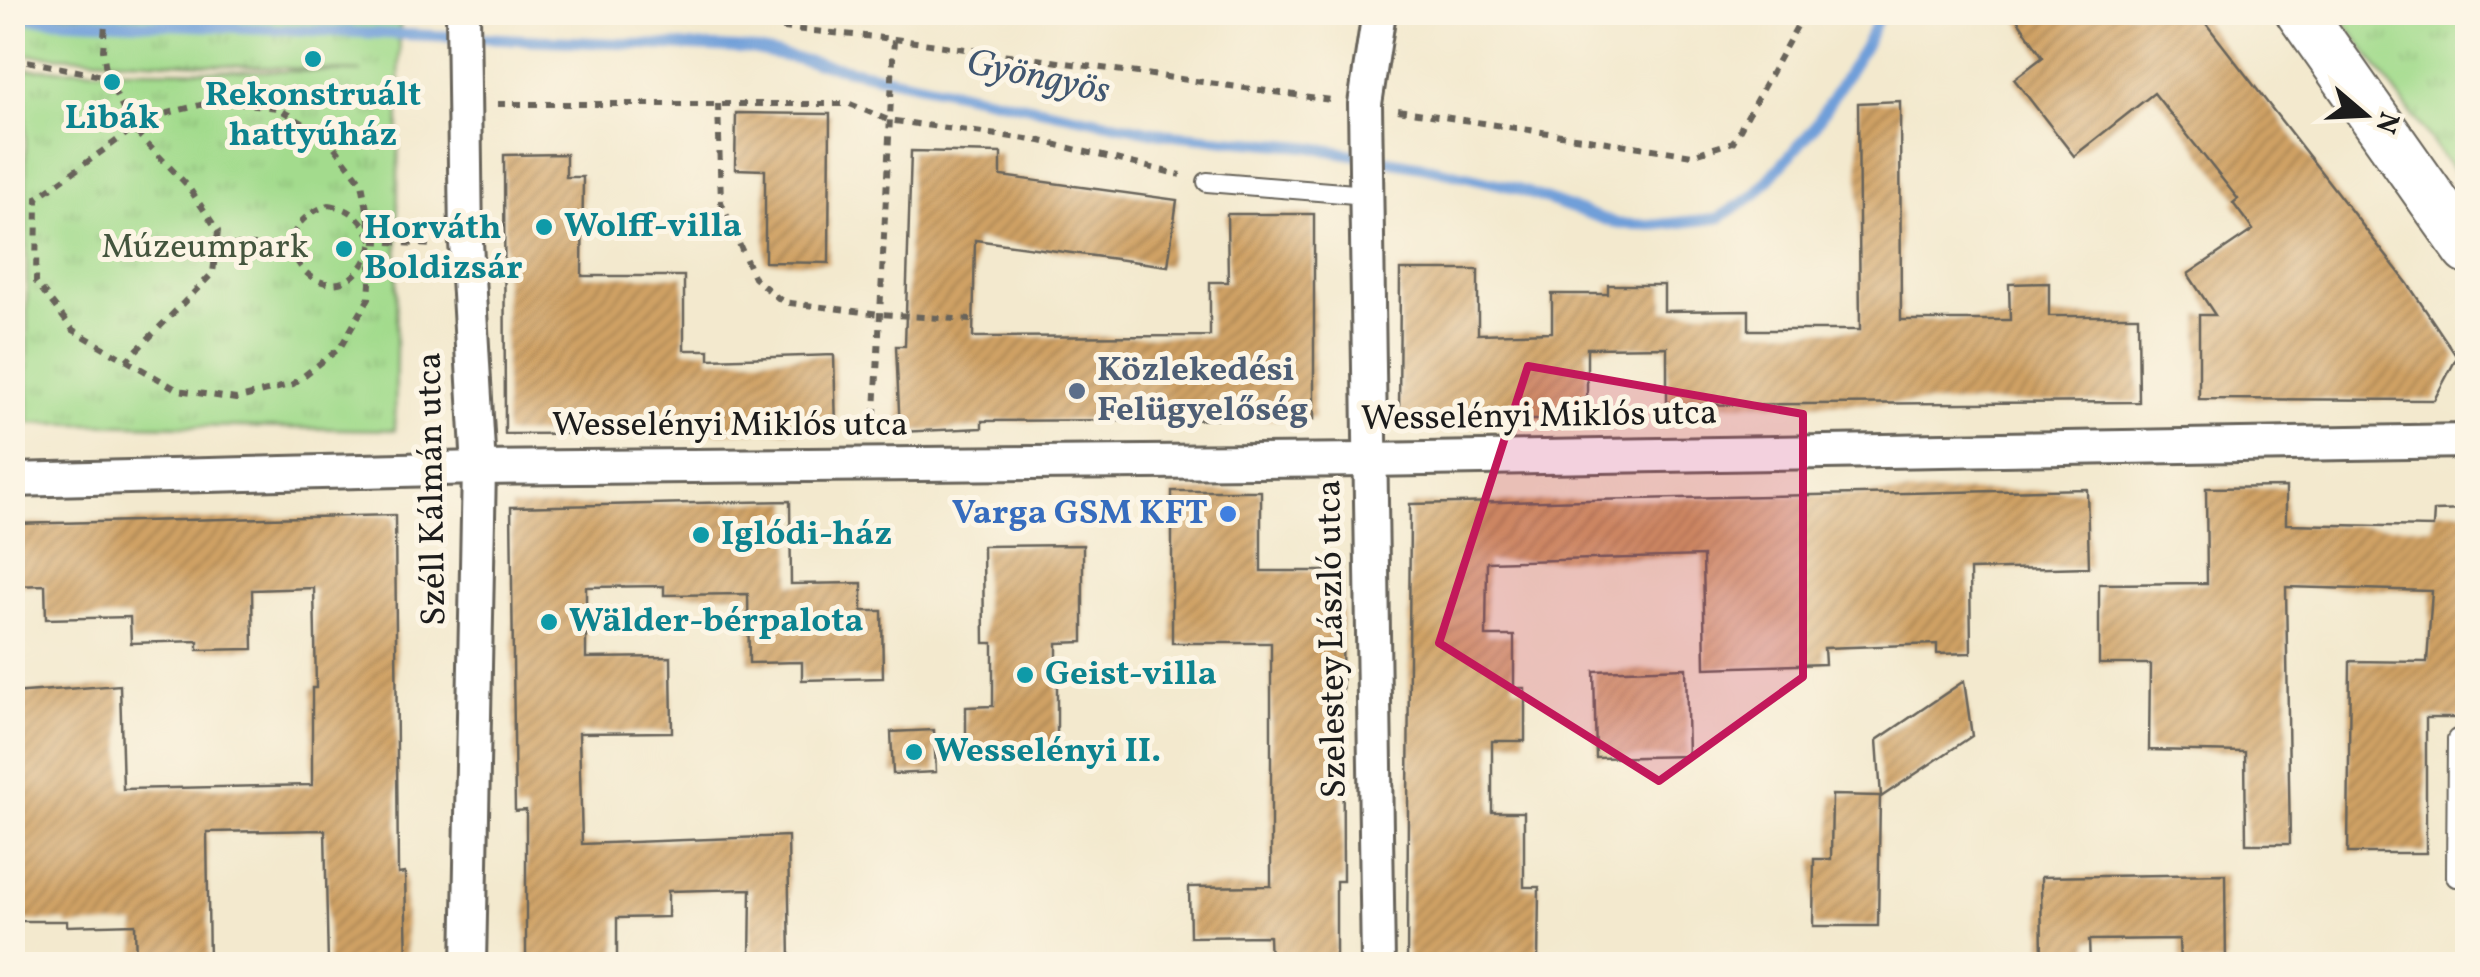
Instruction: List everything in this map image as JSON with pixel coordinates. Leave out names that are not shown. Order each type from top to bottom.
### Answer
[{"type":"main road","points":[[2300,12],[2468,250]]},
{"type":"street","name":"Szelestey László utca","points":[[1378,964],[1365,104],[1380,12]]},
{"type":"street","name":"Széll Kálmán utca","points":[[463,16],[466,242],[478,468],[470,964]]},
{"type":"street","name":"Wesselényi Miklós utca","points":[[12,480],[478,468],[1370,460],[2468,441]]},
{"type":"lane","points":[[1207,182],[1366,169]]},
{"type":"lane","points":[[2456,877],[2457,739]]},
{"type":"path","points":[[106,12],[106,78],[134,129],[186,185],[218,230],[213,273],[127,360]]},
{"type":"path","points":[[623,12],[894,39],[1365,104],[1692,155],[1733,142],[1805,12]]},
{"type":"path","points":[[872,464],[894,39]]},
{"type":"path","points":[[12,58],[106,78]]},
{"type":"path","points":[[220,100],[277,108],[327,137],[362,183],[373,241],[369,298],[340,348],[293,384],[236,399],[178,390],[73,330],[36,282],[37,198],[134,129],[164,114],[220,100]]},
{"type":"path","points":[[466,104],[850,104],[888,120],[1041,141],[1207,182]]},
{"type":"path","points":[[718,104],[721,202],[754,278],[783,302],[971,320]]},
{"type":"path","points":[[329,205],[348,208],[364,222],[373,241],[368,261],[354,278],[334,284],[314,281],[298,266],[292,246],[296,226],[310,212],[329,205]]},
{"type":"path","points":[[373,241],[424,245],[466,242]]},
{"type":"path","points":[[216,245],[292,246]]},
{"type":"highlighted area","points":[[1528,366],[1803,414],[1803,677],[1659,781],[1439,643]]},
{"type":"green space","name":"Múzeumpark","points":[[12,13],[400,13],[395,430],[28,423],[25,69],[362,72],[13,54]]},
{"type":"green space","points":[[2338,13],[2467,13],[2467,190]]},
{"type":"building","points":[[2012,12],[2197,12],[2408,284],[2457,357],[2434,400],[2199,399],[2199,315],[2215,315],[2188,274],[2253,230],[2233,203],[2238,199],[2154,93],[2074,156],[2014,79],[2043,57]]},
{"type":"building","points":[[1900,101],[1901,320],[2010,320],[2009,284],[2049,283],[2049,316],[2138,316],[2139,402],[1667,405],[1667,347],[1587,348],[1587,420],[1399,420],[1400,270],[1478,270],[1478,334],[1552,332],[1552,294],[1608,294],[1608,285],[1664,285],[1664,311],[1749,310],[1749,330],[1860,330],[1858,103]]},
{"type":"building","points":[[736,113],[830,114],[829,263],[765,262],[765,170],[735,169]]},
{"type":"building","points":[[911,151],[1001,153],[1001,176],[1177,200],[1168,266],[975,240],[973,337],[1210,336],[1210,282],[1228,282],[1227,214],[1314,214],[1314,419],[982,421],[982,428],[900,432],[896,346],[905,346]]},
{"type":"building","points":[[566,154],[566,177],[583,177],[582,276],[684,276],[684,350],[709,350],[709,359],[834,355],[836,429],[505,434],[504,155]]},
{"type":"building","points":[[2286,487],[2286,524],[2433,527],[2434,511],[2468,510],[2468,718],[2426,718],[2426,853],[2348,853],[2350,661],[2427,662],[2432,591],[2286,587],[2290,844],[2246,844],[2245,752],[2149,750],[2150,664],[2099,664],[2099,584],[2207,583],[2206,488]]},
{"type":"building","points":[[2087,489],[2089,567],[1970,570],[1971,653],[1937,654],[1937,644],[1824,648],[1825,664],[1705,668],[1703,556],[1487,562],[1486,636],[1514,636],[1514,688],[1525,688],[1525,741],[1492,741],[1492,812],[1524,812],[1524,887],[1539,887],[1538,964],[1407,964],[1410,504]]},
{"type":"building","points":[[1172,491],[1261,491],[1261,571],[1342,571],[1343,881],[1336,881],[1336,964],[1270,964],[1269,936],[1190,937],[1189,887],[1271,886],[1271,643],[1172,643]]},
{"type":"building","points":[[790,501],[791,584],[862,583],[862,611],[882,611],[883,678],[802,680],[802,662],[749,663],[748,594],[664,595],[664,586],[586,587],[586,658],[671,657],[672,732],[579,733],[582,844],[788,836],[790,964],[750,964],[751,889],[668,891],[668,917],[617,918],[617,964],[526,964],[526,810],[515,811],[511,507]]},
{"type":"building","points":[[395,515],[398,874],[405,873],[407,964],[328,964],[325,830],[207,832],[209,964],[136,964],[135,924],[67,926],[67,921],[12,921],[12,693],[120,685],[123,789],[312,785],[312,688],[316,688],[314,588],[252,590],[253,649],[198,650],[198,641],[131,643],[130,617],[46,619],[45,585],[12,586],[12,524]]},
{"type":"building","name":"Geist-villa","points":[[1083,545],[1083,642],[1057,643],[1057,753],[966,754],[966,707],[993,706],[993,643],[984,643],[983,546]]},
{"type":"building","points":[[1686,668],[1688,756],[1596,758],[1594,671]]},
{"type":"building","points":[[1964,681],[1972,736],[1881,797],[1877,740]]},
{"type":"building","name":"Wesselényi II.","points":[[934,730],[936,772],[893,774],[891,732]]},
{"type":"building","points":[[1832,795],[1880,796],[1878,926],[1813,926],[1814,859],[1831,859]]},
{"type":"building","points":[[2225,874],[2226,964],[2180,964],[2179,939],[2089,940],[2090,964],[2042,964],[2041,877]]},
{"type":"waterway","name":"Gyöngyös","points":[[12,18],[749,49],[1164,134],[1310,147],[1425,167],[1508,186],[1618,224],[1656,225],[1719,218],[1755,195],[1813,129],[1866,44],[1881,12]]},
{"type":"place","name":"Rekonstruált hattyúház","points":[[313,59]]},
{"type":"place","name":"Libák","points":[[112,82]]},
{"type":"place","name":"Wolff-villa","points":[[544,227]]},
{"type":"place","name":"Horváth Boldizsár","points":[[344,249]]},
{"type":"place","name":"Közlekedési Felügyelőség","points":[[1077,391]]},
{"type":"place","name":"Varga GSM KFT","points":[[1228,514]]},
{"type":"place","name":"Iglódi-ház","points":[[701,535]]},
{"type":"place","name":"Wälder-bérpalota","points":[[549,622]]},
{"type":"place","name":"Geist-villa","points":[[1025,675]]},
{"type":"place","name":"Wesselényi II.","points":[[914,752]]}]
